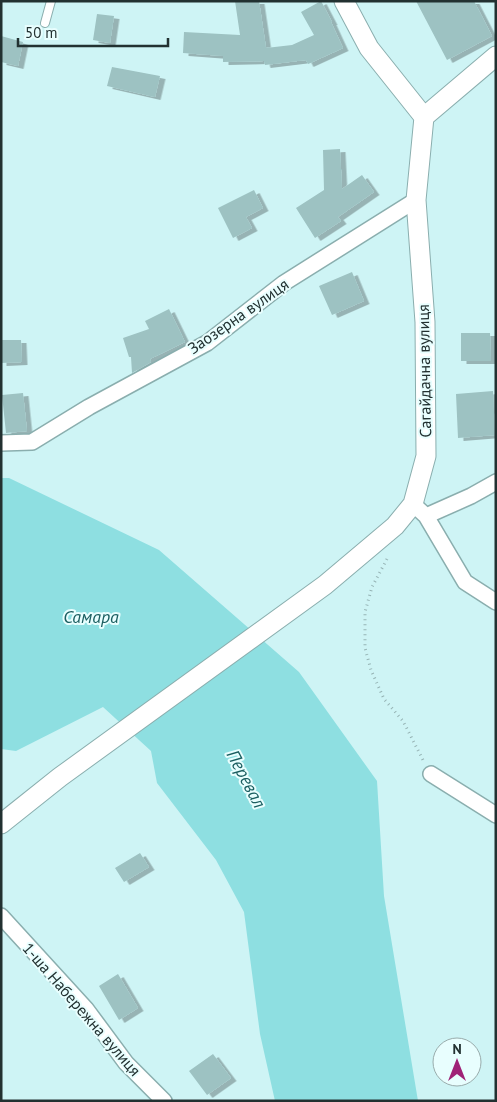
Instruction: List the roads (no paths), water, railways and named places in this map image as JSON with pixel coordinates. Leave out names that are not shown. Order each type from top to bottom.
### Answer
[{"type":"street","points":[[344,1],[369,48],[424,117],[496,56]]},
{"type":"street","name":"Сагайдачна вулиця","points":[[420,510],[426,456],[425,322],[416,200],[424,117]]},
{"type":"street","name":"Заозерна вулиця","points":[[1,444],[32,442],[89,407],[207,342],[284,283],[416,200]]},
{"type":"street","name":"Сагайдачна вулиця","points":[[1,824],[60,777],[325,585],[395,526],[420,510],[471,496],[496,482]]},
{"type":"street","points":[[420,510],[465,582],[496,602]]},
{"type":"street","points":[[431,774],[496,814]]},
{"type":"street","name":"1-ша Набережна вулиця","points":[[1,916],[86,1009],[126,1063],[164,1101]]},
{"type":"lane","points":[[45,23],[51,1]]},
{"type":"water","name":"Самара","points":[[1,478],[9,478],[159,550],[299,672],[377,781],[384,896],[418,1101],[275,1101],[260,1034],[244,912],[216,860],[157,783],[151,751],[103,707],[16,751],[1,749]]},
{"type":"water label","name":"Перевал","points":[[246,779]]}]
